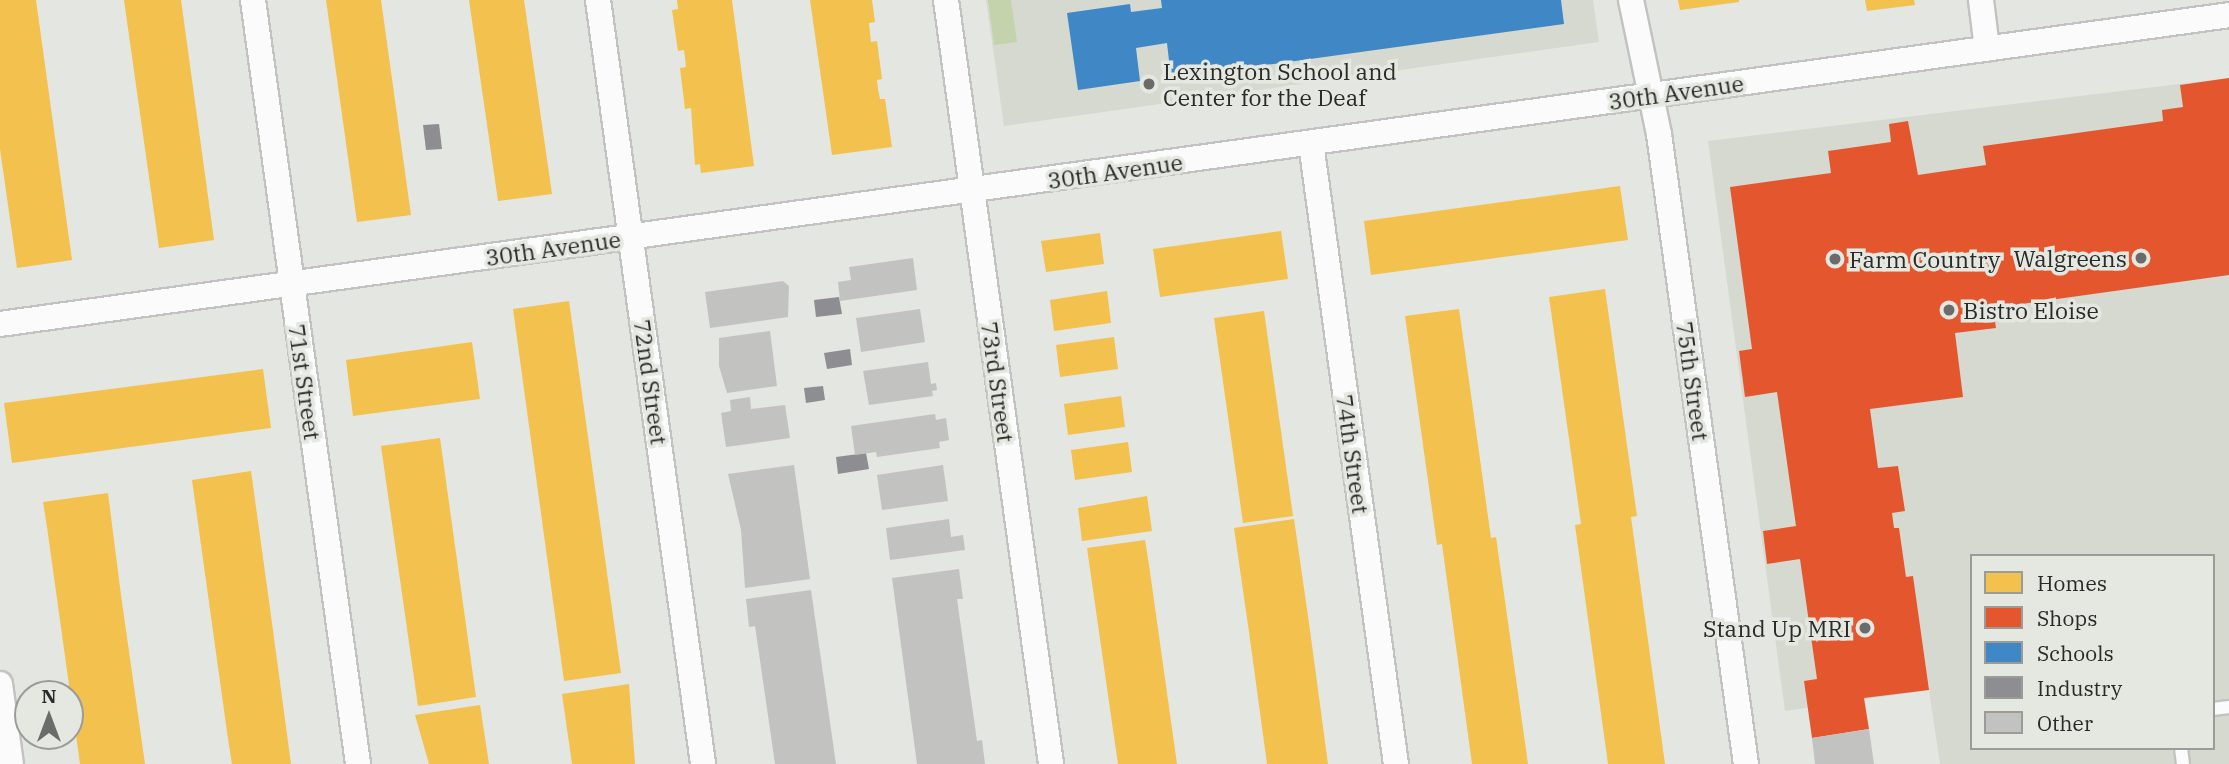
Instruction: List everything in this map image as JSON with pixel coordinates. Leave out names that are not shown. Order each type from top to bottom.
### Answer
[{"type":"street","name":"71st Street","points":[[253,0],[358,764]]},
{"type":"street","name":"72nd Street","points":[[598,0],[703,764]]},
{"type":"street","name":"73rd Street","points":[[946,0],[1051,764]]},
{"type":"street","name":"75th Street","points":[[1631,0],[1651,95],[1746,764]]},
{"type":"street","points":[[1981,0],[1987,49]]},
{"type":"street","name":"30th Avenue","points":[[0,324],[2229,15]]},
{"type":"street","name":"74th Street","points":[[1311,143],[1396,764]]},
{"type":"street","points":[[0,684],[11,764]]},
{"type":"shaded area","name":"Lexington School and Center for the Deaf","points":[[986,0],[1593,0],[1599,42],[1004,126]]},
{"type":"shaded area","points":[[2229,78],[2229,764],[1940,764],[1929,690],[1785,711],[1708,141]]},
{"type":"green space","points":[[988,0],[1011,0],[1017,42],[994,45]]},
{"type":"building: Homes","points":[[0,0],[36,0],[72,260],[17,268],[0,149]]},
{"type":"building: Homes","points":[[124,0],[181,0],[214,240],[159,248]]},
{"type":"building: Homes","points":[[326,0],[381,0],[411,215],[357,222]]},
{"type":"building: Homes","points":[[469,0],[524,0],[552,194],[498,201]]},
{"type":"building: Homes","points":[[677,0],[732,0],[754,166],[701,173],[700,164],[695,165],[691,108],[685,109],[680,68],[686,67],[684,50],[678,51],[672,10],[678,9]]},
{"type":"building: Homes","points":[[810,0],[872,0],[875,22],[869,23],[871,42],[877,41],[882,79],[877,80],[878,89],[880,99],[885,99],[892,147],[832,155]]},
{"type":"building: Homes","points":[[1678,0],[1739,0],[1739,2],[1680,10]]},
{"type":"building: Homes","points":[[1865,0],[1914,0],[1915,5],[1867,11]]},
{"type":"building: Homes","points":[[1620,186],[1628,240],[1371,275],[1364,221]]},
{"type":"building: Homes","points":[[1281,231],[1288,279],[1160,297],[1153,249]]},
{"type":"building: Homes","points":[[1100,233],[1104,264],[1046,272],[1041,241]]},
{"type":"building: Homes","points":[[1605,289],[1637,516],[1631,517],[1665,764],[1608,764],[1575,525],[1581,524],[1549,297]]},
{"type":"building: Homes","points":[[1107,291],[1111,323],[1054,331],[1050,300]]},
{"type":"building: Homes","points":[[569,301],[621,673],[564,681],[513,309]]},
{"type":"building: Homes","points":[[1459,309],[1491,538],[1496,537],[1528,764],[1472,764],[1442,544],[1437,545],[1405,316]]},
{"type":"building: Homes","points":[[1264,311],[1293,516],[1243,523],[1214,318]]},
{"type":"building: Homes","points":[[1114,337],[1118,369],[1060,377],[1056,345]]},
{"type":"building: Homes","points":[[472,342],[480,399],[353,416],[346,360]]},
{"type":"building: Homes","points":[[263,369],[271,428],[12,463],[4,403]]},
{"type":"building: Homes","points":[[1121,396],[1125,427],[1068,435],[1064,404]]},
{"type":"building: Homes","points":[[440,438],[476,697],[418,706],[381,446]]},
{"type":"building: Homes","points":[[1128,442],[1132,472],[1075,480],[1071,450]]},
{"type":"building: Homes","points":[[251,471],[291,764],[232,764],[192,480]]},
{"type":"building: Homes","points":[[108,493],[145,764],[80,764],[78,750],[84,750],[84,680],[68,680],[43,502]]},
{"type":"building: Homes","points":[[1147,496],[1152,531],[1082,541],[1078,508]]},
{"type":"building: Homes","points":[[1294,519],[1328,764],[1267,764],[1234,528]]},
{"type":"building: Homes","points":[[1145,540],[1177,764],[1118,764],[1087,548]]},
{"type":"building: Homes","points":[[629,684],[635,764],[572,764],[562,694]]},
{"type":"building: Homes","points":[[480,705],[489,764],[429,764],[415,715]]},
{"type":"building: Shops","points":[[2229,78],[2229,275],[1993,308],[1996,328],[1955,333],[1963,397],[1870,409],[1878,468],[1898,466],[1905,511],[1892,513],[1894,528],[1899,528],[1906,577],[1913,576],[1929,690],[1864,698],[1869,729],[1812,738],[1804,681],[1817,679],[1800,559],[1767,564],[1763,531],[1796,526],[1777,392],[1745,397],[1739,351],[1752,349],[1730,187],[1831,173],[1828,151],[1891,142],[1889,124],[1908,121],[1918,175],[1986,165],[1983,146],[2163,121],[2162,110],[2183,107],[2180,85]]},
{"type":"building: Schools","points":[[1161,0],[1561,0],[1564,24],[1171,78],[1167,43],[1136,48],[1140,81],[1078,90],[1067,13],[1130,4],[1131,12],[1162,8]]},
{"type":"building: Industry","points":[[439,124],[442,149],[426,150],[423,125]]},
{"type":"building: Industry","points":[[839,297],[842,314],[816,317],[814,300]]},
{"type":"building: Industry","points":[[850,349],[852,365],[827,369],[824,353]]},
{"type":"building: Industry","points":[[823,386],[825,400],[806,403],[804,388]]},
{"type":"building: Industry","points":[[866,453],[869,469],[838,474],[836,457]]},
{"type":"building: Other","points":[[913,258],[917,290],[840,301],[838,282],[851,280],[849,267]]},
{"type":"building: Other","points":[[783,281],[789,286],[788,317],[710,328],[705,292]]},
{"type":"building: Other","points":[[920,309],[925,342],[861,352],[856,318]]},
{"type":"building: Other","points":[[770,331],[777,386],[727,393],[719,366],[719,338]]},
{"type":"building: Other","points":[[928,362],[931,384],[936,383],[937,390],[932,391],[933,396],[869,405],[863,371]]},
{"type":"building: Other","points":[[750,397],[751,409],[785,405],[790,438],[726,447],[721,413],[731,411],[730,400]]},
{"type":"building: Other","points":[[935,414],[936,420],[946,418],[949,440],[939,442],[940,448],[877,457],[876,452],[855,455],[851,426]]},
{"type":"building: Other","points":[[794,465],[810,579],[745,588],[741,530],[728,474]]},
{"type":"building: Other","points":[[943,465],[948,501],[882,510],[877,475]]},
{"type":"building: Other","points":[[949,519],[951,537],[963,535],[965,550],[890,560],[886,528]]},
{"type":"building: Other","points":[[959,569],[963,599],[957,599],[977,741],[982,740],[985,764],[917,764],[892,578]]},
{"type":"building: Other","points":[[811,590],[836,764],[775,764],[755,626],[749,627],[746,599]]},
{"type":"building: Other","points":[[1869,729],[1874,764],[1815,764],[1812,738]]},
{"type":"place","name":"Lexington School and Center for the Deaf","points":[[1149,84]]},
{"type":"place","name":"Walgreens","points":[[2141,258]]},
{"type":"place","name":"Farm Country","points":[[1835,259]]},
{"type":"place","name":"Bistro Eloise","points":[[1949,310]]},
{"type":"place","name":"Stand Up MRI","points":[[1865,628]]}]
